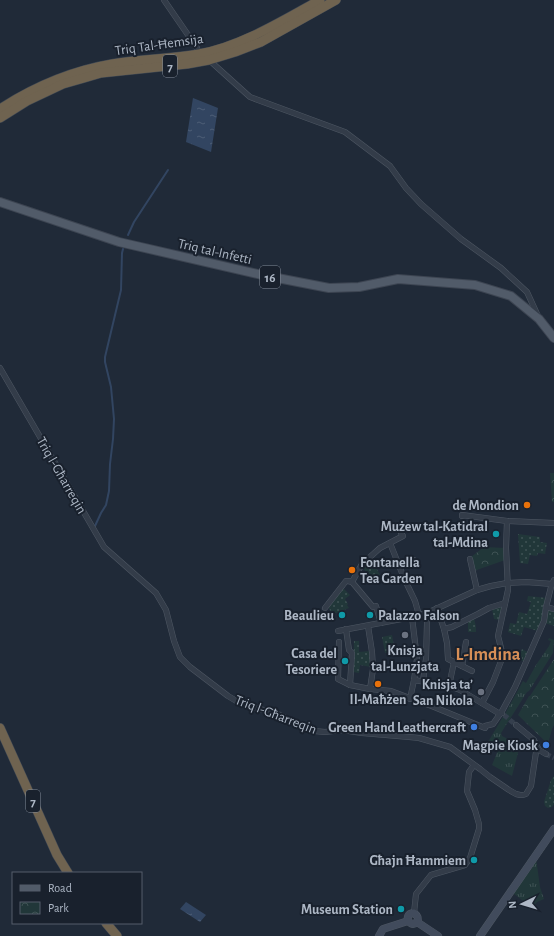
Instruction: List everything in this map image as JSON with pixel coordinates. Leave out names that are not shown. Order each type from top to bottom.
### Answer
[{"type":"highway","name":"Triq Tal-Ħemsija","points":[[0,109],[16,98],[60,77],[111,64],[199,54],[232,44],[256,35],[320,0]]},
{"type":"highway","name":"Triq Tal-Ħemsija","points":[[0,118],[27,101],[63,84],[84,78],[101,74],[187,64],[208,60],[235,52],[261,42],[336,0]]},
{"type":"highway","name":"7","points":[[0,728],[57,855],[67,872]]},
{"type":"highway","name":"7","points":[[0,743],[53,858],[61,872]]},
{"type":"highway","points":[[100,924],[109,936]]},
{"type":"highway","points":[[107,924],[116,936]]},
{"type":"main road","name":"Triq tal-Infetti","points":[[0,202],[119,242],[262,275],[329,288],[359,287],[398,279],[475,285],[511,296],[539,319],[554,338]]},
{"type":"street","points":[[164,0],[199,54]]},
{"type":"street","points":[[208,60],[250,97],[345,132],[390,166],[406,188],[421,204],[461,239],[501,268],[527,292],[539,319]]},
{"type":"street","name":"Triq l-Għarreqin","points":[[0,368],[104,547],[156,593],[166,610],[180,657],[190,667],[228,696],[241,704],[252,708],[272,711],[309,730],[319,732],[349,730],[362,733],[419,738],[450,747],[490,777],[516,794],[523,795],[529,790],[531,786],[536,752],[540,750]]},
{"type":"street","points":[[0,376],[6,379]]},
{"type":"street","points":[[462,516],[507,521],[554,523]]},
{"type":"street","points":[[482,703],[493,682],[502,656],[498,636],[508,590],[507,521]]},
{"type":"street","points":[[352,582],[362,564],[380,548],[403,536],[401,532]]},
{"type":"street","points":[[390,543],[415,601],[419,615]]},
{"type":"street","points":[[470,559],[477,590]]},
{"type":"street","points":[[399,564],[415,561]]},
{"type":"street","points":[[325,608],[346,581],[348,581],[352,582],[373,607],[376,606],[381,622]]},
{"type":"street","points":[[338,630],[368,626],[381,622],[427,614],[477,590],[507,583],[553,582],[546,607],[544,622],[515,687],[502,714],[493,724],[486,726],[485,728],[391,691],[350,685],[338,679],[339,642]]},
{"type":"street","points":[[444,629],[459,624],[489,608],[505,603]]},
{"type":"street","points":[[546,607],[554,609]]},
{"type":"street","points":[[437,608],[444,629],[448,659],[472,671]]},
{"type":"street","points":[[410,699],[417,659],[412,617]]},
{"type":"street","points":[[423,681],[426,659],[427,623]]},
{"type":"street","points":[[368,626],[373,669],[370,689]]},
{"type":"street","points":[[346,629],[349,650],[352,653],[350,685]]},
{"type":"street","points":[[462,666],[466,642]]},
{"type":"street","points":[[449,686],[454,662]]},
{"type":"street","points":[[414,680],[449,686],[460,690],[502,714]]},
{"type":"street","points":[[516,725],[534,740],[540,750],[546,754]]},
{"type":"street","points":[[417,922],[418,917],[414,913],[416,894],[431,874],[466,865],[470,858],[479,829],[475,810],[467,791],[469,772],[474,765]]},
{"type":"street","points":[[480,936],[554,829]]},
{"type":"street","points":[[408,921],[408,916],[414,913]]},
{"type":"street","points":[[379,936],[383,929],[408,921],[411,924],[417,922]]},
{"type":"street","points":[[417,922],[438,936]]},
{"type":"green space","points":[[550,473],[554,473],[554,502],[552,502]]},
{"type":"green space","points":[[518,534],[540,537],[540,542],[547,543],[545,554],[538,553],[537,556],[530,555],[528,564],[520,563]]},
{"type":"green space","points":[[484,547],[505,548],[505,560],[474,571],[471,557]]},
{"type":"green space","points":[[371,558],[380,575],[370,580],[363,567]]},
{"type":"green space","points":[[342,587],[350,595],[345,599],[349,608],[332,613],[328,607]]},
{"type":"green space","points":[[528,596],[547,598],[542,622],[538,631],[524,627],[521,636],[508,632],[510,623],[516,624],[519,612],[527,614],[531,602],[527,601]]},
{"type":"green space","points":[[503,606],[500,620],[494,619],[492,609]]},
{"type":"green space","points":[[548,609],[554,611],[554,626],[545,623]]},
{"type":"green space","points":[[474,618],[476,632],[468,632],[468,621]]},
{"type":"green space","points":[[392,635],[395,652],[385,653],[382,637]]},
{"type":"green space","points":[[549,638],[554,640],[553,653],[501,733],[502,736],[510,740],[508,744],[519,749],[512,776],[492,765],[499,748],[488,742],[523,681],[526,683],[549,646],[551,641],[548,640]]},
{"type":"green space","points":[[354,641],[359,641],[359,652],[370,651],[371,667],[360,665],[359,673],[353,672]]},
{"type":"green space","points":[[522,649],[529,653],[525,662],[518,659]]},
{"type":"green space","points":[[554,659],[554,725],[548,744],[518,715]]},
{"type":"green space","points":[[554,776],[554,804],[552,807],[548,808],[545,806],[544,802],[551,780]]},
{"type":"green space","points":[[536,858],[540,887],[544,899],[537,902],[532,908],[513,893],[532,868]]},
{"type":"water","points":[[193,98],[218,108],[211,152],[186,142]]},
{"type":"water","points":[[186,902],[206,915],[200,922],[180,909]]},
{"type":"waterway","points":[[128,235],[134,222],[168,170]]},
{"type":"waterway","points":[[95,526],[106,505],[109,491],[114,419],[111,387],[105,357],[121,290],[123,249]]},
{"type":"tunnel","points":[[427,616],[427,623]]},
{"type":"tunnel","points":[[504,715],[516,725]]},
{"type":"tunnel","points":[[546,754],[554,758]]},
{"type":"place","name":"de Mondion","points":[[527,505]]},
{"type":"place","name":"Mużew tal-Katidral tal-Mdina","points":[[496,534]]},
{"type":"place","name":"Fontanella Tea Garden","points":[[352,570]]},
{"type":"place","name":"Beaulieu","points":[[342,615]]},
{"type":"place","name":"Palazzo Falson","points":[[370,615]]},
{"type":"place","name":"Knisja tal-Lunzjata","points":[[405,635]]},
{"type":"place","name":"Casa del Tesoriere","points":[[345,661]]},
{"type":"place","name":"Il-Maħżen","points":[[378,684]]},
{"type":"place","name":"Knisja ta’ San Nikola","points":[[481,692]]},
{"type":"place","name":"Green Hand Leathercraft","points":[[474,727]]},
{"type":"place","name":"Magpie Kiosk","points":[[546,745]]},
{"type":"place","name":"Għajn Ħammiem","points":[[474,860]]},
{"type":"place","name":"Museum Station","points":[[401,909]]},
{"type":"district","name":"L-Imdina","points":[[488,654]]}]
